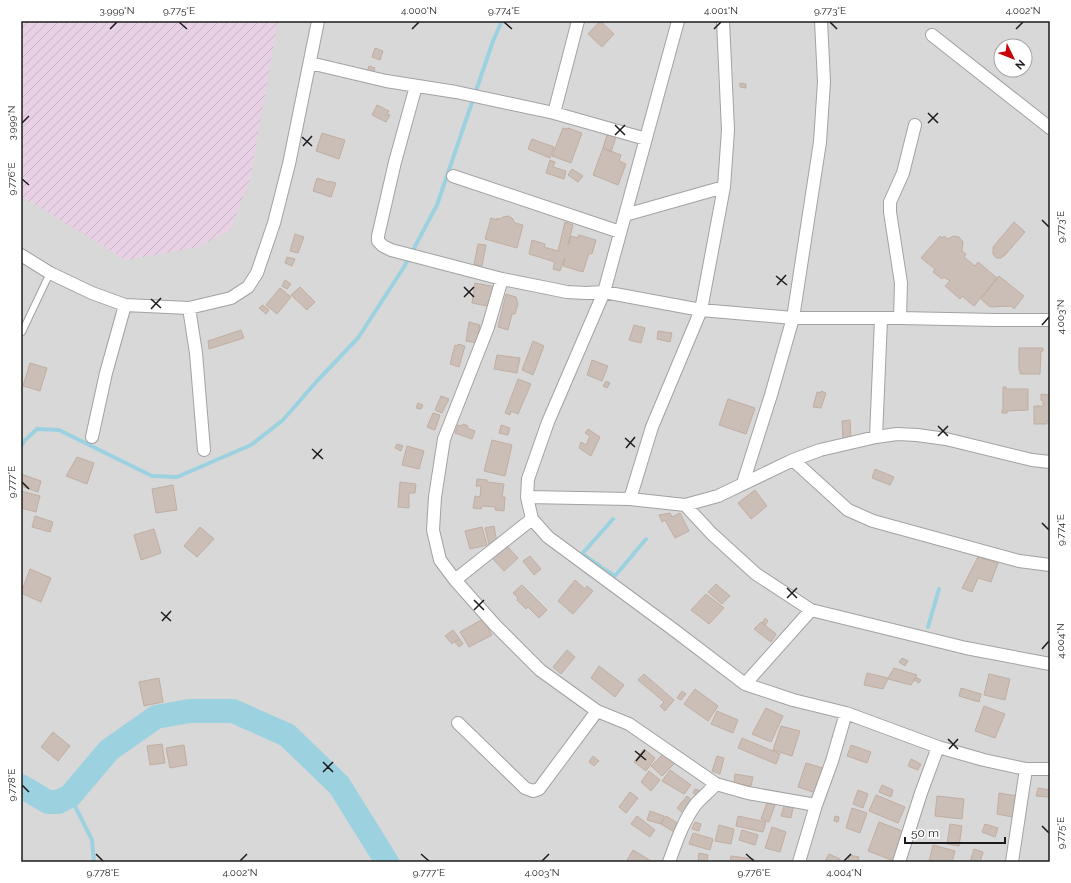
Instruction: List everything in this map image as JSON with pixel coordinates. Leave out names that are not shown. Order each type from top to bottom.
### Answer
[{"type":"street","points":[[21,255],[50,272],[92,293],[125,305],[189,308],[231,298],[248,287],[257,273],[274,223],[287,171],[318,21]]},
{"type":"street","points":[[554,113],[578,21]]},
{"type":"street","points":[[678,21],[604,292],[548,422],[528,479],[528,496],[532,519],[548,537],[745,684],[793,700],[846,713],[938,747],[984,760],[1026,769],[1050,770]]},
{"type":"street","points":[[630,499],[652,427],[701,310],[724,186],[728,130],[723,21]]},
{"type":"street","points":[[743,483],[771,395],[793,318],[820,142],[824,82],[821,21]]},
{"type":"street","points":[[932,35],[1050,128]]},
{"type":"street","points":[[310,63],[386,81],[456,92],[554,113],[646,139]]},
{"type":"street","points":[[416,86],[395,162],[378,236],[378,241],[383,246],[391,250],[502,279],[567,292],[604,292],[701,310],[793,318],[1050,320]]},
{"type":"street","points":[[900,318],[901,282],[894,241],[890,202],[904,173],[915,125]]},
{"type":"street","points":[[453,176],[620,232]]},
{"type":"street","points":[[625,215],[724,186]]},
{"type":"street","points":[[502,279],[488,327],[444,439],[433,530],[440,560],[455,580],[495,625],[540,670],[597,711],[629,724],[716,784],[748,793],[816,804]]},
{"type":"street","points":[[92,437],[106,373],[125,305]]},
{"type":"street","points":[[189,308],[196,353],[204,450]]},
{"type":"street","points":[[876,437],[881,318]]},
{"type":"street","points":[[528,496],[630,499],[685,505],[718,496],[793,460],[820,450],[876,437],[897,434],[946,439],[1032,460],[1050,462]]},
{"type":"street","points":[[793,460],[848,510],[873,521],[1019,561],[1050,565]]},
{"type":"street","points":[[685,505],[712,534],[756,574],[811,610],[966,648],[1050,664]]},
{"type":"street","points":[[455,580],[532,519]]},
{"type":"street","points":[[745,684],[811,610]]},
{"type":"street","points":[[458,723],[526,788],[533,791],[539,789],[597,711]]},
{"type":"street","points":[[799,862],[816,804],[832,761],[846,713]]},
{"type":"street","points":[[899,862],[921,793],[938,747]]},
{"type":"street","points":[[1012,862],[1026,769]]},
{"type":"street","points":[[669,862],[680,833],[689,816],[696,805],[716,784]]},
{"type":"lane","points":[[22,332],[50,272]]},
{"type":"shaded area","points":[[21,21],[1050,21],[1050,862],[21,862]]},
{"type":"shaded area","points":[[21,21],[278,21],[250,179],[230,230],[198,247],[126,260],[21,196]]},
{"type":"building","points":[[600,21],[614,34],[602,47],[588,34]]},
{"type":"building","points":[[375,48],[383,51],[380,60],[372,57]]},
{"type":"building","points":[[369,66],[375,68],[373,74],[367,72]]},
{"type":"building","points":[[740,83],[746,84],[746,88],[740,87]]},
{"type":"building","points":[[377,105],[389,111],[387,114],[390,115],[386,122],[372,115]]},
{"type":"building","points":[[563,128],[568,128],[582,133],[571,163],[552,156]]},
{"type":"building","points":[[322,133],[345,140],[339,159],[316,151]]},
{"type":"building","points":[[607,135],[616,137],[611,152],[603,148]]},
{"type":"building","points":[[532,139],[554,147],[550,158],[528,149]]},
{"type":"building","points":[[603,148],[621,155],[619,161],[626,164],[618,185],[593,175]]},
{"type":"building","points":[[550,160],[555,162],[553,167],[566,171],[564,179],[546,173]]},
{"type":"building","points":[[572,169],[583,176],[578,182],[568,175]]},
{"type":"building","points":[[317,178],[336,183],[331,197],[313,191]]},
{"type":"building","points":[[508,216],[512,218],[515,223],[523,225],[517,248],[485,239],[491,218],[497,220],[497,218],[500,219]]},
{"type":"building","points":[[565,222],[573,225],[568,244],[571,236],[578,238],[579,235],[596,240],[592,254],[589,253],[583,272],[563,266],[565,259],[560,271],[553,269],[555,262],[529,254],[532,240],[545,244],[544,247],[558,251]]},
{"type":"building","points":[[1014,222],[1025,232],[1005,255],[1001,258],[996,258],[993,254],[993,247]]},
{"type":"building","points":[[295,234],[304,237],[298,253],[290,251]]},
{"type":"building","points":[[940,236],[942,238],[944,236],[948,239],[953,236],[959,237],[963,242],[962,251],[966,254],[964,257],[975,266],[978,262],[997,278],[974,306],[962,296],[960,299],[945,286],[950,281],[944,277],[942,279],[933,272],[935,269],[921,258]]},
{"type":"building","points":[[478,244],[486,245],[482,266],[474,264]]},
{"type":"building","points":[[287,257],[295,259],[292,266],[285,263]]},
{"type":"building","points":[[999,276],[1024,296],[1014,309],[1011,306],[990,307],[981,299]]},
{"type":"building","points":[[285,280],[291,284],[287,289],[282,286]]},
{"type":"building","points":[[475,283],[496,287],[492,307],[472,303]]},
{"type":"building","points":[[300,287],[315,302],[307,310],[291,295]]},
{"type":"building","points":[[280,288],[291,297],[277,314],[266,305]]},
{"type":"building","points":[[506,294],[516,297],[518,304],[515,314],[512,314],[508,330],[498,327]]},
{"type":"building","points":[[263,305],[269,310],[266,314],[259,308]]},
{"type":"building","points":[[469,322],[480,325],[476,343],[466,341]]},
{"type":"building","points":[[634,325],[645,328],[641,343],[629,340]]},
{"type":"building","points":[[241,330],[244,338],[209,349],[208,341]]},
{"type":"building","points":[[658,331],[672,333],[670,342],[657,339]]},
{"type":"building","points":[[533,341],[544,346],[533,375],[522,370]]},
{"type":"building","points":[[458,344],[465,346],[459,367],[450,364],[455,345],[457,346]]},
{"type":"building","points":[[1019,348],[1043,348],[1043,351],[1041,351],[1040,374],[1020,374]]},
{"type":"building","points":[[497,355],[520,358],[517,373],[494,369]]},
{"type":"building","points":[[592,360],[608,366],[602,381],[587,375]]},
{"type":"building","points":[[30,363],[47,368],[40,391],[23,386]]},
{"type":"building","points":[[518,379],[531,384],[518,414],[511,411],[510,415],[505,413]]},
{"type":"building","points":[[606,381],[610,383],[607,388],[603,386]]},
{"type":"building","points":[[1003,387],[1006,387],[1006,389],[1028,389],[1028,410],[1007,411],[1007,413],[1002,413]]},
{"type":"building","points":[[821,391],[826,393],[821,408],[813,407],[817,392],[821,393]]},
{"type":"building","points":[[1041,394],[1050,395],[1050,421],[1047,421],[1047,424],[1034,424],[1034,406],[1043,406]]},
{"type":"building","points":[[441,396],[449,399],[442,413],[435,410]]},
{"type":"building","points":[[728,399],[755,408],[746,434],[719,425]]},
{"type":"building","points":[[418,403],[423,405],[421,409],[416,408]]},
{"type":"building","points":[[433,413],[440,415],[435,430],[427,427]]},
{"type":"building","points":[[850,420],[851,440],[843,440],[842,421]]},
{"type":"building","points":[[463,424],[468,426],[467,428],[475,431],[472,439],[455,433],[458,425],[462,426]]},
{"type":"building","points":[[501,425],[510,428],[508,435],[499,433]]},
{"type":"building","points":[[588,429],[600,437],[591,456],[579,448],[581,442],[586,445],[590,436],[585,433]]},
{"type":"building","points":[[492,440],[512,445],[505,476],[484,471]]},
{"type":"building","points":[[397,444],[403,446],[401,451],[395,448]]},
{"type":"building","points":[[407,446],[424,451],[419,469],[402,465]]},
{"type":"building","points":[[77,457],[94,463],[87,484],[66,476]]},
{"type":"building","points":[[875,469],[894,477],[890,485],[872,478]]},
{"type":"building","points":[[21,474],[41,481],[38,492],[21,486]]},
{"type":"building","points":[[477,479],[504,484],[502,497],[505,497],[504,511],[495,510],[496,507],[482,506],[481,509],[473,508],[475,496],[480,497],[481,486],[476,486]]},
{"type":"building","points":[[400,482],[416,484],[415,493],[409,493],[409,508],[398,507]]},
{"type":"building","points":[[173,485],[177,510],[156,513],[152,489]]},
{"type":"building","points":[[755,490],[767,506],[751,519],[738,503]]},
{"type":"building","points":[[21,491],[40,496],[36,512],[21,508]]},
{"type":"building","points":[[670,513],[672,517],[680,513],[689,531],[675,538],[665,520],[662,522],[659,515]]},
{"type":"building","points":[[35,516],[53,522],[50,532],[32,527]]},
{"type":"building","points":[[494,526],[497,543],[489,544],[485,528]]},
{"type":"building","points":[[200,527],[214,539],[197,557],[184,546]]},
{"type":"building","points":[[482,527],[487,545],[470,549],[465,531]]},
{"type":"building","points":[[154,529],[161,553],[141,560],[134,535]]},
{"type":"building","points":[[506,545],[518,558],[504,571],[492,558]]},
{"type":"building","points":[[530,556],[541,569],[534,575],[523,561]]},
{"type":"building","points":[[978,557],[998,563],[991,582],[978,578],[972,592],[962,588]]},
{"type":"building","points":[[30,569],[51,578],[41,602],[21,593]]},
{"type":"building","points":[[575,580],[585,589],[587,586],[593,591],[573,614],[558,601]]},
{"type":"building","points":[[716,584],[730,596],[722,604],[708,592]]},
{"type":"building","points":[[522,585],[547,610],[539,618],[528,607],[526,609],[517,600],[518,598],[513,593]]},
{"type":"building","points":[[706,594],[724,608],[709,624],[691,610]]},
{"type":"building","points":[[765,618],[768,621],[765,625],[762,623]]},
{"type":"building","points":[[483,619],[492,635],[469,647],[460,632]]},
{"type":"building","points":[[761,622],[776,634],[771,642],[754,629]]},
{"type":"building","points":[[453,630],[459,638],[452,644],[445,636]]},
{"type":"building","points":[[460,639],[463,644],[459,647],[455,642]]},
{"type":"building","points":[[567,650],[575,657],[561,674],[553,667]]},
{"type":"building","points":[[902,658],[908,661],[905,666],[899,662]]},
{"type":"building","points":[[599,666],[624,685],[615,697],[591,678]]},
{"type":"building","points":[[894,668],[917,675],[911,685],[888,679],[883,689],[864,685],[867,673],[888,678]]},
{"type":"building","points":[[644,674],[674,700],[665,711],[660,706],[664,702],[638,680]]},
{"type":"building","points":[[989,674],[1010,679],[1005,700],[984,695]]},
{"type":"building","points":[[916,677],[921,680],[919,683],[914,680]]},
{"type":"building","points":[[159,678],[163,702],[144,706],[139,682]]},
{"type":"building","points":[[961,688],[981,694],[979,702],[959,696]]},
{"type":"building","points":[[695,689],[718,706],[708,721],[684,704]]},
{"type":"building","points":[[682,691],[686,694],[681,700],[677,698]]},
{"type":"building","points":[[984,706],[1005,714],[995,738],[975,731]]},
{"type":"building","points":[[766,708],[783,716],[771,742],[752,734]]},
{"type":"building","points":[[717,711],[738,720],[733,733],[711,724]]},
{"type":"building","points":[[781,726],[800,731],[792,756],[773,750]]},
{"type":"building","points":[[53,732],[70,746],[58,761],[41,747]]},
{"type":"building","points":[[742,738],[780,754],[776,764],[738,748]]},
{"type":"building","points":[[162,744],[165,763],[150,765],[147,746]]},
{"type":"building","points":[[184,745],[187,765],[170,768],[166,748]]},
{"type":"building","points":[[851,745],[871,752],[867,763],[847,756]]},
{"type":"building","points":[[644,749],[655,758],[646,771],[634,762]]},
{"type":"building","points":[[664,753],[675,763],[662,776],[651,766]]},
{"type":"building","points":[[593,756],[599,761],[594,766],[589,762]]},
{"type":"building","points":[[717,756],[724,758],[720,774],[712,771]]},
{"type":"building","points":[[911,759],[921,764],[918,770],[908,766]]},
{"type":"building","points":[[806,763],[826,769],[816,793],[798,787]]},
{"type":"building","points":[[670,770],[691,785],[684,794],[662,781]]},
{"type":"building","points":[[649,771],[660,780],[651,791],[641,782]]},
{"type":"building","points":[[735,774],[753,777],[751,786],[734,783]]},
{"type":"building","points":[[882,785],[893,790],[891,797],[879,792]]},
{"type":"building","points":[[1038,788],[1050,790],[1049,797],[1036,796]]},
{"type":"building","points":[[695,789],[701,791],[700,796],[693,793]]},
{"type":"building","points":[[858,790],[868,794],[863,808],[853,804]]},
{"type":"building","points":[[630,792],[638,798],[626,813],[619,807]]},
{"type":"building","points":[[999,793],[1017,796],[1012,817],[997,814]]},
{"type":"building","points":[[876,795],[905,807],[898,823],[869,811]]},
{"type":"building","points":[[687,796],[696,803],[685,815],[677,808]]},
{"type":"building","points":[[937,796],[964,799],[962,819],[935,816]]},
{"type":"building","points":[[767,803],[775,805],[769,822],[761,819]]},
{"type":"building","points":[[784,806],[793,808],[791,818],[781,816]]},
{"type":"building","points":[[852,808],[867,813],[860,833],[846,828]]},
{"type":"building","points":[[650,811],[664,816],[661,824],[647,820]]},
{"type":"building","points":[[637,816],[655,830],[650,837],[631,824]]},
{"type":"building","points":[[666,816],[679,824],[674,832],[661,824]]},
{"type":"building","points":[[738,816],[766,822],[763,832],[736,826]]},
{"type":"building","points":[[835,816],[839,817],[838,822],[834,821]]},
{"type":"building","points":[[695,822],[701,824],[699,831],[692,829]]},
{"type":"building","points":[[879,822],[905,832],[894,861],[868,851]]},
{"type":"building","points":[[950,824],[962,826],[959,846],[947,844]]},
{"type":"building","points":[[985,824],[998,828],[995,837],[982,832]]},
{"type":"building","points":[[719,825],[734,829],[731,844],[715,841]]},
{"type":"building","points":[[772,827],[786,832],[780,852],[765,848]]},
{"type":"building","points":[[742,830],[758,835],[755,845],[739,840]]},
{"type":"building","points":[[693,833],[713,839],[710,850],[689,844]]},
{"type":"building","points":[[933,845],[955,851],[952,862],[929,862]]},
{"type":"building","points":[[974,849],[983,852],[980,862],[970,862]]},
{"type":"building","points":[[633,850],[653,862],[626,862]]},
{"type":"building","points":[[699,853],[708,855],[707,862],[698,862]]},
{"type":"building","points":[[829,854],[840,859],[839,862],[825,861]]},
{"type":"building","points":[[849,855],[859,857],[858,862],[848,862]]},
{"type":"building","points":[[731,856],[754,859],[754,862],[730,862]]},
{"type":"waterway","points":[[21,447],[24,441],[37,429],[59,430],[152,476],[177,477],[251,445],[283,420],[317,381],[358,338],[404,267],[437,205],[493,41],[502,21]]},
{"type":"waterway","points":[[600,566],[582,554],[613,519]]},
{"type":"waterway","points":[[602,568],[615,576],[646,539]]},
{"type":"waterway","points":[[928,627],[939,589]]},
{"type":"waterway","points":[[21,786],[48,802],[58,802],[70,796],[109,750],[156,717],[189,711],[233,711],[287,735],[339,785],[387,862]]},
{"type":"waterway","points":[[70,796],[92,840],[94,862]]}]
